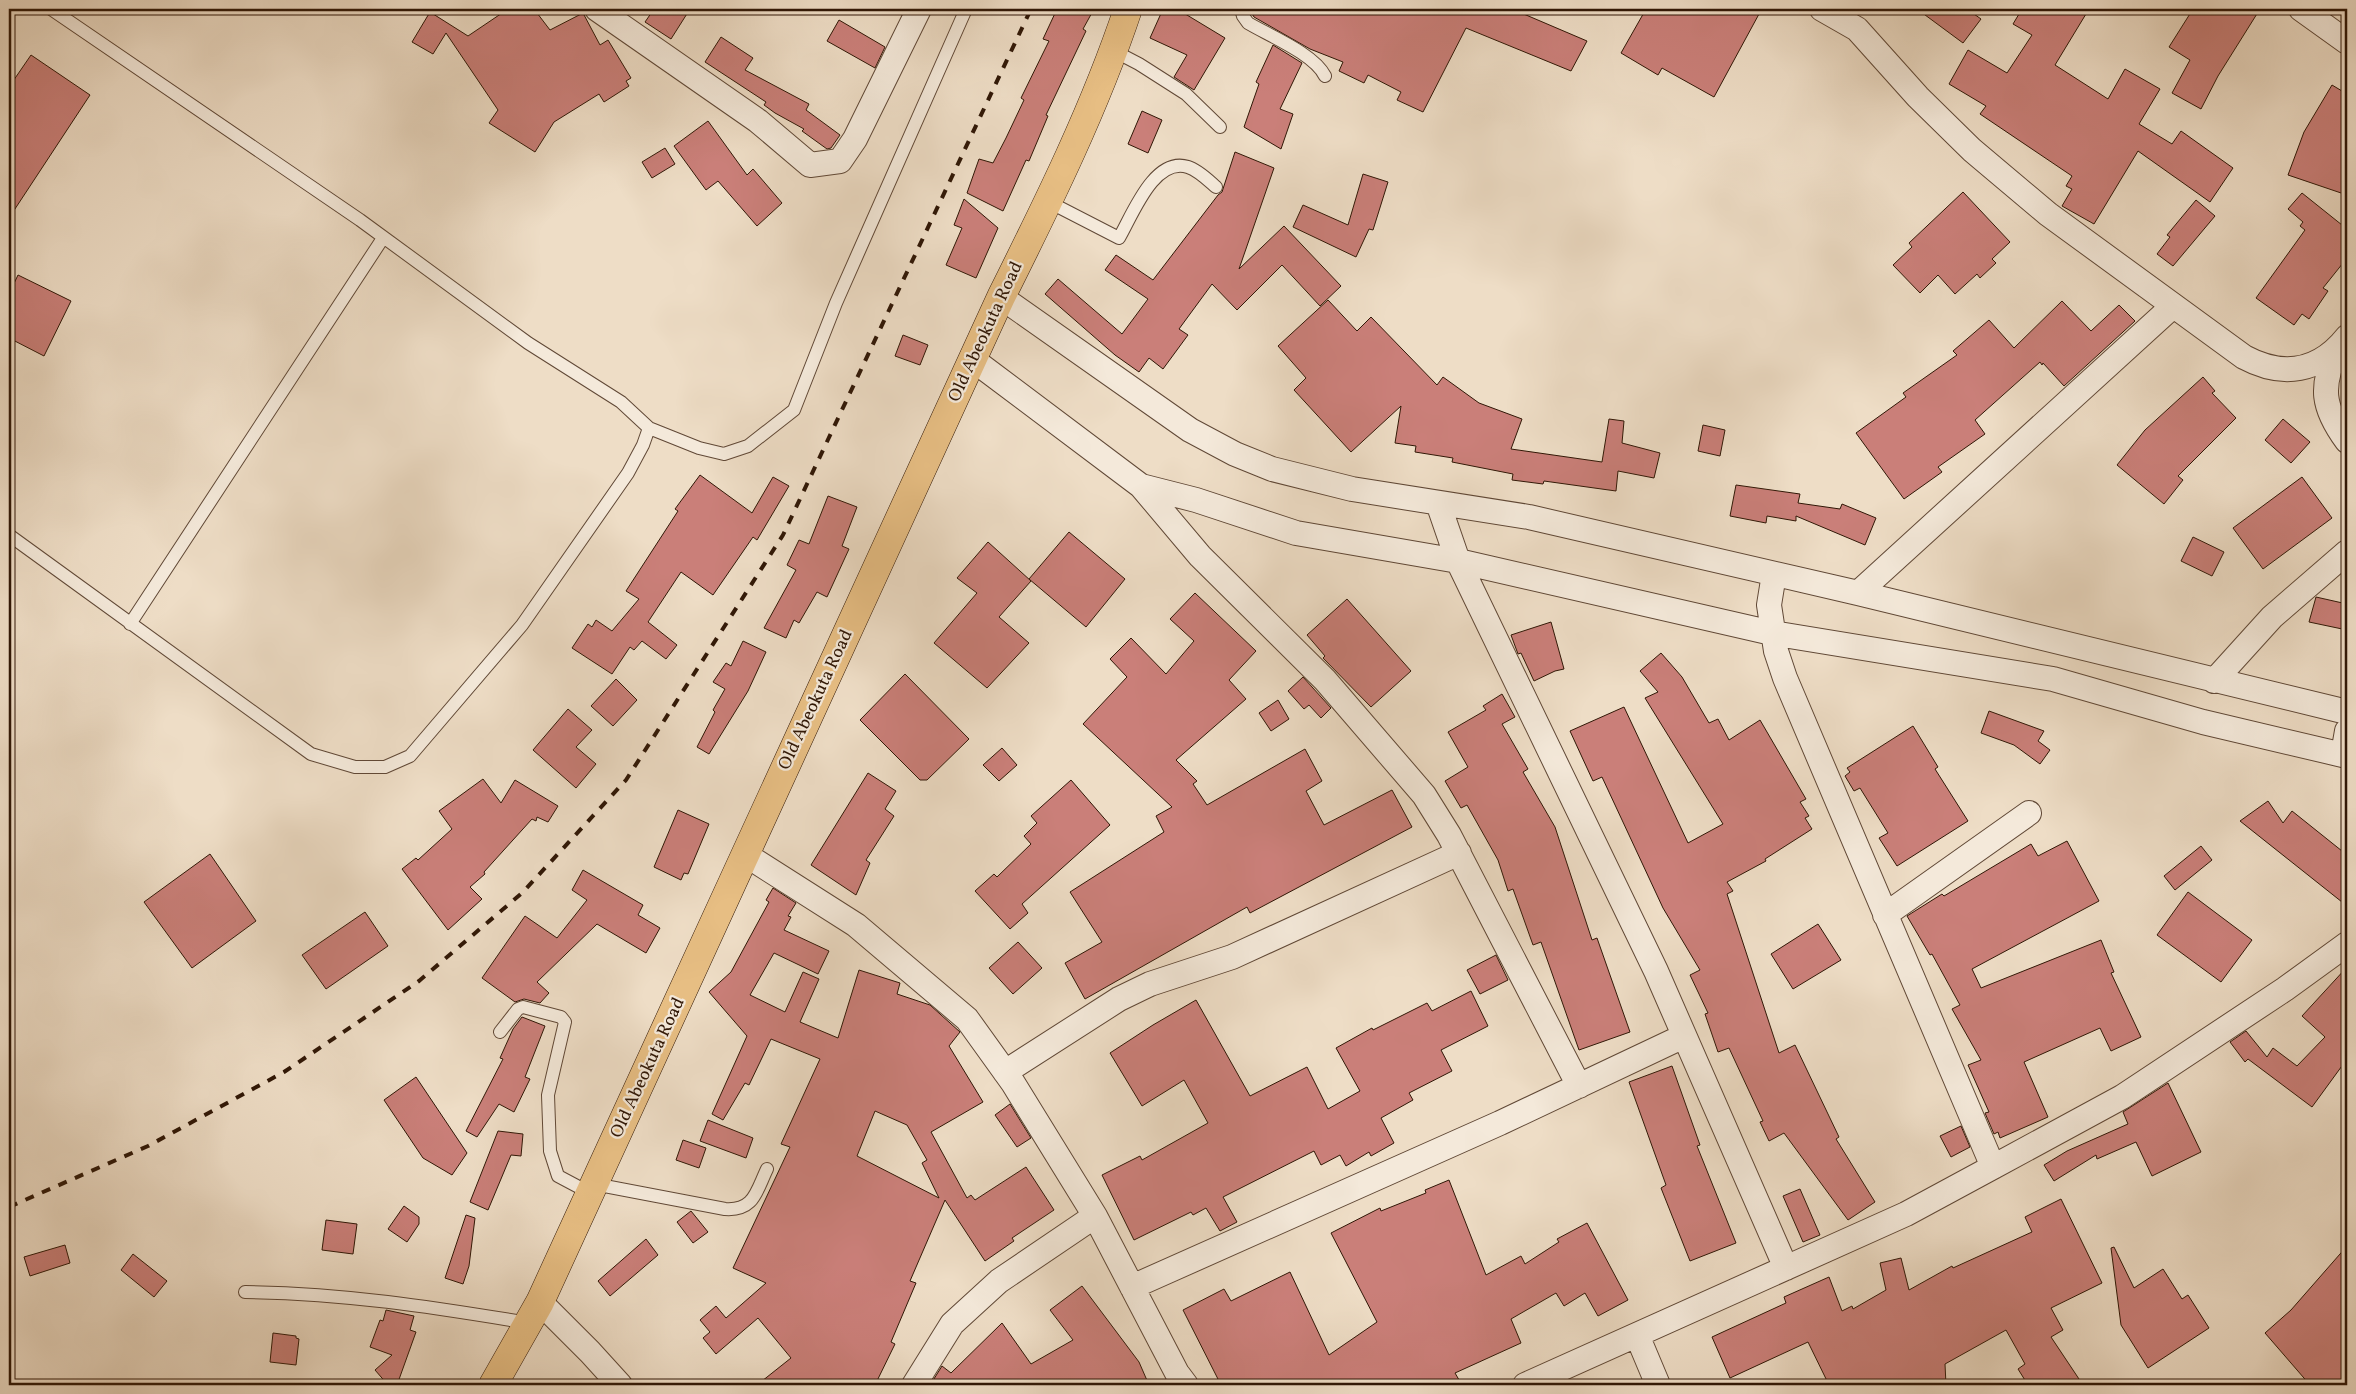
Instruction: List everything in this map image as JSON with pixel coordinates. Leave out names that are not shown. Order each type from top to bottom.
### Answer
[{"type":"highway","name":"Old Abeokuta Road","points":[[493,1385],[534,1312],[592,1189],[1001,296],[1049,202],[1114,51],[1128,9]]},
{"type":"street","points":[[598,9],[758,121],[810,165],[840,162],[850,146],[919,9]]},
{"type":"street","points":[[1822,9],[1857,29],[1918,98],[1972,150],[2048,214],[2244,357],[2262,366],[2291,370],[2312,365],[2342,343]]},
{"type":"street","points":[[2301,9],[2347,42]]},
{"type":"street","points":[[1001,296],[1190,430],[1235,454],[1272,469],[1352,489],[1529,517],[1858,593],[2347,712]]},
{"type":"street","points":[[1858,593],[2173,306]]},
{"type":"street","points":[[2342,343],[2327,371],[2324,388],[2330,409],[2347,441]]},
{"type":"street","points":[[972,359],[1141,486],[1200,556],[1325,680],[1424,795],[1459,853],[1579,1086]]},
{"type":"street","points":[[1141,486],[1196,500],[1296,534],[1458,561],[1772,633],[2053,678],[2203,722],[2346,747]]},
{"type":"street","points":[[1438,503],[1458,561],[1656,971],[1786,1268]]},
{"type":"street","points":[[2214,681],[2272,617],[2347,552]]},
{"type":"street","points":[[1774,574],[1769,605],[1772,633],[1785,678],[1993,1167]]},
{"type":"street","points":[[1885,915],[2029,813]]},
{"type":"street","points":[[1005,1072],[1119,999],[1150,984],[1232,957],[1459,853]]},
{"type":"street","points":[[746,855],[856,925],[921,978],[967,1019],[1005,1072],[1095,1216],[1177,1373],[1186,1385]]},
{"type":"street","points":[[1525,1385],[1906,1214],[2122,1097],[2284,989],[2347,944]]},
{"type":"street","points":[[1132,1287],[1579,1086],[1684,1036]]},
{"type":"street","points":[[914,1385],[952,1324],[999,1281],[1095,1216]]},
{"type":"street","points":[[534,1312],[590,1352],[620,1385]]},
{"type":"street","points":[[1637,1335],[1658,1385]]},
{"type":"lane","points":[[51,9],[383,238],[528,343],[621,402],[649,428],[698,448],[724,454],[748,446],[794,410],[836,303],[966,9]]},
{"type":"lane","points":[[1241,9],[1248,23],[1310,59],[1320,67],[1325,76]]},
{"type":"lane","points":[[1114,51],[1139,64],[1186,94],[1220,127]]},
{"type":"lane","points":[[1049,202],[1119,238],[1147,188],[1166,168],[1178,165],[1190,167],[1216,187]]},
{"type":"lane","points":[[130,624],[383,238]]},
{"type":"lane","points":[[9,535],[311,754],[355,767],[385,767],[410,756],[522,625],[628,473],[649,428]]},
{"type":"lane","points":[[500,1032],[518,1009],[523,1007],[561,1017],[565,1022],[548,1095],[550,1151],[558,1176],[592,1189],[739,1210],[748,1205],[752,1200],[767,1169]]},
{"type":"lane","points":[[245,1292],[294,1292],[534,1312]]},
{"type":"building","points":[[508,9],[534,9],[550,30],[583,13],[600,45],[608,40],[631,78],[626,81],[629,86],[604,102],[599,94],[554,122],[535,152],[489,123],[498,110],[446,33],[433,54],[412,42],[430,12],[468,36]]},
{"type":"building","points":[[654,9],[690,9],[671,39],[645,22]]},
{"type":"building","points":[[1057,9],[1094,9],[1083,29],[1086,31],[1046,115],[1048,116],[1029,161],[1026,160],[1003,211],[967,193],[979,159],[993,163],[1006,138],[1024,100],[1021,98],[1049,41],[1043,39]]},
{"type":"building","points":[[1163,9],[1175,9],[1182,12],[1225,38],[1194,90],[1174,77],[1187,55],[1150,38]]},
{"type":"building","points":[[1249,9],[1317,9],[1331,14],[1334,9],[1512,9],[1587,41],[1571,71],[1466,28],[1423,112],[1397,100],[1401,92],[1368,75],[1364,83],[1339,71],[1343,62],[1310,49],[1254,17]]},
{"type":"building","points":[[1646,9],[1750,9],[1759,14],[1714,97],[1662,68],[1658,75],[1621,53]]},
{"type":"building","points":[[1917,9],[1967,9],[1981,19],[1963,43]]},
{"type":"building","points":[[2022,9],[2089,9],[2055,65],[2108,99],[2125,69],[2160,89],[2139,124],[2172,144],[2181,131],[2233,168],[2210,202],[2138,151],[2094,224],[2062,206],[2072,189],[2066,186],[2072,176],[1980,114],[1986,106],[1949,84],[1968,50],[2007,73],[2032,35],[2013,24]]},
{"type":"building","points":[[2193,9],[2260,9],[2218,76],[2201,109],[2172,93],[2190,60],[2169,47]]},
{"type":"building","points":[[839,20],[885,47],[875,68],[827,41]]},
{"type":"building","points":[[721,37],[753,58],[745,70],[809,104],[806,110],[840,135],[831,148],[827,149],[802,131],[804,129],[775,113],[764,105],[766,102],[705,62]]},
{"type":"building","points":[[1273,45],[1302,63],[1280,109],[1293,114],[1281,149],[1244,127],[1259,84],[1256,82]]},
{"type":"building","points":[[31,55],[90,95],[9,218],[9,87]]},
{"type":"building","points":[[2332,85],[2347,94],[2347,195],[2288,175],[2304,132]]},
{"type":"building","points":[[1142,111],[1162,120],[1148,153],[1128,144]]},
{"type":"building","points":[[708,121],[747,175],[753,169],[782,203],[757,226],[718,181],[706,190],[674,146]]},
{"type":"building","points":[[665,148],[675,164],[652,178],[642,162]]},
{"type":"building","points":[[1235,152],[1274,168],[1239,269],[1284,226],[1341,286],[1320,306],[1282,265],[1237,310],[1212,284],[1179,329],[1188,335],[1163,369],[1149,358],[1139,372],[1115,355],[1045,294],[1058,279],[1122,334],[1148,299],[1105,270],[1116,255],[1153,280],[1222,192]]},
{"type":"building","points":[[1363,174],[1388,182],[1373,230],[1369,229],[1356,257],[1293,227],[1303,205],[1348,225]]},
{"type":"building","points":[[1963,192],[2010,242],[1992,259],[1996,263],[1980,278],[1977,274],[1955,294],[1938,275],[1920,293],[1893,265],[1912,247],[1909,243]]},
{"type":"building","points":[[2302,193],[2347,229],[2347,258],[2323,288],[2328,291],[2309,319],[2302,314],[2294,325],[2256,298],[2305,230],[2300,226],[2303,222],[2288,209]]},
{"type":"building","points":[[964,199],[998,228],[976,278],[946,265],[962,228],[954,225]]},
{"type":"building","points":[[2196,200],[2215,216],[2173,266],[2157,254],[2170,237],[2167,235]]},
{"type":"building","points":[[18,275],[71,301],[44,356],[9,338],[9,294]]},
{"type":"building","points":[[1328,300],[1357,331],[1371,317],[1437,385],[1443,377],[1479,403],[1522,419],[1511,449],[1602,462],[1609,419],[1624,421],[1622,443],[1660,453],[1654,478],[1618,471],[1616,491],[1544,481],[1543,484],[1512,480],[1513,474],[1452,462],[1453,458],[1415,452],[1416,446],[1395,443],[1401,406],[1351,452],[1294,390],[1306,378],[1278,346]]},
{"type":"building","points":[[2062,301],[2091,331],[2119,305],[2135,321],[2064,386],[2040,362],[1975,420],[1985,434],[1938,467],[1942,472],[1904,499],[1856,433],[1906,397],[1903,393],[1957,355],[1953,351],[1989,320],[2014,348]]},
{"type":"building","points":[[903,335],[928,345],[920,365],[895,356]]},
{"type":"building","points":[[2203,377],[2215,391],[2212,393],[2236,418],[2178,476],[2183,480],[2164,504],[2117,465],[2145,430]]},
{"type":"building","points":[[2283,419],[2310,442],[2291,463],[2265,440]]},
{"type":"building","points":[[1703,425],[1725,430],[1720,456],[1698,451]]},
{"type":"building","points":[[700,475],[752,513],[773,477],[789,486],[757,540],[753,537],[713,595],[681,572],[648,622],[677,645],[666,659],[642,641],[634,650],[630,647],[612,674],[572,648],[588,624],[592,627],[596,620],[612,631],[639,599],[626,591],[678,511],[675,509]]},
{"type":"building","points":[[2302,477],[2332,518],[2263,569],[2233,528]]},
{"type":"building","points":[[1736,485],[1800,494],[1798,503],[1840,509],[1842,504],[1876,518],[1865,545],[1796,516],[1796,521],[1767,516],[1766,523],[1730,516]]},
{"type":"building","points":[[828,496],[857,507],[842,546],[849,549],[827,597],[817,592],[799,623],[794,620],[786,638],[764,628],[796,570],[787,565],[799,540],[809,544]]},
{"type":"building","points":[[1069,532],[1125,579],[1086,627],[1029,579]]},
{"type":"building","points":[[2193,537],[2224,552],[2212,576],[2181,561]]},
{"type":"building","points":[[988,542],[1031,581],[999,617],[1029,643],[987,688],[934,643],[977,593],[957,578]]},
{"type":"building","points":[[1195,593],[1256,651],[1229,680],[1246,699],[1176,760],[1197,781],[1193,784],[1207,805],[1305,749],[1322,781],[1306,791],[1324,825],[1392,790],[1412,827],[1250,913],[1247,907],[1085,999],[1065,963],[1102,942],[1070,892],[1164,832],[1156,816],[1172,807],[1083,724],[1127,677],[1110,659],[1131,638],[1166,674],[1194,641],[1170,619]]},
{"type":"building","points":[[2316,597],[2347,604],[2347,630],[2309,622]]},
{"type":"building","points":[[1347,599],[1411,671],[1371,707],[1323,658],[1325,656],[1307,635]]},
{"type":"building","points":[[1551,622],[1564,669],[1534,681],[1521,653],[1518,654],[1511,635]]},
{"type":"building","points":[[743,641],[766,652],[748,691],[709,754],[697,747],[715,712],[713,710],[725,689],[713,682],[726,663],[731,666]]},
{"type":"building","points":[[1661,653],[1682,677],[1709,723],[1718,719],[1729,740],[1760,720],[1806,799],[1800,802],[1809,816],[1805,818],[1812,829],[1765,859],[1766,861],[1727,882],[1733,891],[1727,894],[1779,1053],[1795,1045],[1839,1137],[1836,1139],[1875,1202],[1848,1220],[1784,1133],[1769,1141],[1760,1122],[1763,1121],[1729,1048],[1718,1052],[1705,1014],[1708,1013],[1690,975],[1700,970],[1663,908],[1602,777],[1593,781],[1570,731],[1624,707],[1688,843],[1723,824],[1645,698],[1658,692],[1640,671]]},
{"type":"building","points":[[905,674],[969,739],[927,780],[920,780],[860,720]]},
{"type":"building","points":[[1303,677],[1331,708],[1321,718],[1309,705],[1304,709],[1288,691]]},
{"type":"building","points":[[616,679],[637,700],[613,726],[591,706]]},
{"type":"building","points":[[1502,694],[1515,717],[1502,724],[1528,769],[1523,772],[1555,827],[1592,940],[1597,938],[1630,1032],[1579,1050],[1541,942],[1533,945],[1513,889],[1508,891],[1498,860],[1467,805],[1461,808],[1445,781],[1468,767],[1448,732],[1486,710],[1483,706]]},
{"type":"building","points":[[1278,700],[1289,719],[1271,731],[1259,713]]},
{"type":"building","points":[[568,709],[592,730],[576,747],[596,764],[576,788],[533,750]]},
{"type":"building","points":[[1989,711],[2044,731],[2038,741],[2050,750],[2040,764],[2014,745],[1981,733]]},
{"type":"building","points":[[1913,726],[1938,767],[1935,769],[1968,821],[1897,866],[1879,838],[1888,833],[1860,788],[1854,791],[1845,776],[1850,772],[1847,768]]},
{"type":"building","points":[[1002,748],[1017,765],[999,781],[983,765]]},
{"type":"building","points":[[868,773],[896,791],[885,809],[894,816],[866,860],[870,863],[856,895],[811,865]]},
{"type":"building","points":[[483,779],[501,803],[515,780],[558,806],[548,822],[537,817],[536,821],[532,819],[484,872],[485,874],[470,887],[482,899],[448,930],[402,869],[416,858],[418,860],[452,829],[439,811]]},
{"type":"building","points":[[1071,780],[1110,825],[1022,904],[1028,913],[1010,929],[975,891],[994,874],[997,877],[1031,844],[1024,836],[1037,823],[1031,816]]},
{"type":"building","points":[[2268,801],[2283,823],[2292,811],[2347,855],[2347,906],[2240,821]]},
{"type":"building","points":[[678,810],[709,824],[688,874],[684,873],[681,880],[654,867]]},
{"type":"building","points":[[2067,841],[2099,901],[1972,969],[1981,988],[2101,940],[2114,972],[2111,973],[2141,1037],[2111,1051],[2100,1028],[2024,1062],[2048,1117],[2000,1138],[1998,1132],[1994,1134],[1985,1113],[1989,1112],[1968,1065],[1981,1060],[1952,1009],[1960,1005],[1932,954],[1930,955],[1907,916],[2031,844],[2038,856]]},
{"type":"building","points":[[2201,846],[2212,860],[2175,890],[2164,876]]},
{"type":"building","points":[[210,854],[256,921],[192,968],[144,902]]},
{"type":"building","points":[[583,870],[643,905],[638,915],[660,928],[646,953],[597,924],[537,982],[549,993],[540,1003],[524,999],[515,1002],[482,978],[525,916],[557,938],[587,900],[572,890]]},
{"type":"building","points":[[773,888],[796,903],[788,916],[791,917],[784,930],[829,951],[818,974],[774,953],[750,995],[785,1012],[803,972],[819,979],[800,1022],[838,1038],[859,970],[900,983],[897,994],[930,1005],[960,1032],[949,1046],[983,1102],[931,1132],[967,1198],[971,1195],[975,1200],[1026,1167],[1054,1210],[1012,1238],[1014,1241],[985,1261],[945,1200],[910,1281],[916,1283],[891,1342],[895,1344],[875,1385],[757,1385],[791,1358],[758,1318],[716,1354],[703,1338],[710,1332],[700,1320],[716,1306],[726,1318],[766,1283],[733,1268],[790,1147],[781,1144],[820,1059],[771,1039],[749,1085],[745,1083],[723,1120],[712,1114],[747,1036],[709,992],[731,972],[769,902],[766,900]],"holes":[[[875,1111],[907,1125],[927,1160],[922,1163],[939,1198],[857,1156]]]},
{"type":"building","points":[[2188,892],[2252,940],[2221,982],[2157,935]]},
{"type":"building","points":[[365,912],[388,946],[326,989],[302,955]]},
{"type":"building","points":[[1818,924],[1841,960],[1793,989],[1771,954]]},
{"type":"building","points":[[1018,942],[1042,968],[1013,994],[989,968]]},
{"type":"building","points":[[1496,955],[1508,980],[1480,994],[1467,970]]},
{"type":"building","points":[[2347,967],[2347,1059],[2312,1107],[2248,1059],[2245,1062],[2230,1042],[2246,1031],[2267,1057],[2273,1048],[2297,1066],[2325,1037],[2302,1016]]},
{"type":"building","points":[[1471,991],[1488,1026],[1441,1050],[1452,1071],[1409,1093],[1413,1100],[1381,1118],[1394,1143],[1371,1156],[1369,1152],[1346,1166],[1340,1155],[1321,1165],[1314,1151],[1223,1197],[1237,1222],[1220,1231],[1206,1208],[1193,1215],[1191,1212],[1134,1240],[1102,1175],[1140,1156],[1142,1160],[1208,1123],[1184,1080],[1142,1106],[1110,1053],[1196,1000],[1250,1096],[1307,1067],[1328,1109],[1360,1091],[1336,1048],[1372,1028],[1373,1030],[1427,1003],[1432,1011]]},
{"type":"building","points":[[522,1017],[545,1026],[525,1077],[530,1079],[514,1112],[499,1104],[477,1137],[466,1131],[503,1059],[500,1058],[513,1029]]},
{"type":"building","points":[[1672,1066],[1700,1145],[1697,1146],[1736,1243],[1690,1261],[1661,1188],[1666,1185],[1629,1082]]},
{"type":"building","points":[[416,1077],[467,1153],[452,1175],[423,1158],[384,1100]]},
{"type":"building","points":[[2168,1083],[2201,1152],[2152,1176],[2136,1142],[2097,1159],[2096,1155],[2054,1181],[2044,1165],[2067,1151],[2128,1124],[2123,1112]]},
{"type":"building","points":[[1010,1104],[1031,1138],[1017,1147],[995,1115]]},
{"type":"building","points":[[708,1120],[753,1138],[746,1158],[700,1141]]},
{"type":"building","points":[[1961,1126],[1970,1147],[1951,1157],[1940,1136]]},
{"type":"building","points":[[498,1131],[523,1134],[521,1156],[511,1155],[488,1210],[470,1202]]},
{"type":"building","points":[[683,1140],[706,1148],[699,1168],[676,1160]]},
{"type":"building","points":[[1449,1180],[1486,1275],[1521,1256],[1525,1264],[1559,1242],[1557,1239],[1587,1223],[1628,1300],[1598,1316],[1585,1293],[1564,1306],[1556,1293],[1511,1319],[1521,1343],[1455,1373],[1462,1385],[1221,1385],[1183,1310],[1224,1289],[1231,1301],[1290,1272],[1329,1355],[1377,1322],[1331,1233],[1380,1208],[1381,1211],[1426,1193],[1425,1190]]},
{"type":"building","points":[[1800,1189],[1820,1235],[1803,1242],[1783,1196]]},
{"type":"building","points":[[2061,1199],[2102,1283],[2051,1308],[2063,1330],[2051,1337],[2083,1385],[2028,1385],[2018,1369],[2025,1364],[2006,1330],[1945,1364],[1946,1385],[1829,1385],[1808,1342],[1730,1378],[1712,1337],[1786,1303],[1784,1297],[1829,1277],[1842,1311],[1852,1306],[1853,1309],[1886,1290],[1880,1263],[1901,1258],[1909,1290],[1952,1266],[1953,1268],[2032,1232],[2025,1217]]},
{"type":"building","points":[[404,1206],[419,1217],[419,1224],[407,1242],[388,1229]]},
{"type":"building","points":[[691,1211],[708,1232],[693,1243],[677,1222]]},
{"type":"building","points":[[466,1215],[475,1218],[469,1266],[463,1284],[445,1278]]},
{"type":"building","points":[[326,1220],[357,1224],[353,1254],[322,1250]]},
{"type":"building","points":[[646,1239],[658,1255],[610,1296],[598,1281]]},
{"type":"building","points":[[65,1245],[70,1263],[30,1276],[24,1257]]},
{"type":"building","points":[[2347,1246],[2347,1385],[2310,1385],[2265,1333],[2291,1310]]},
{"type":"building","points":[[2114,1247],[2134,1288],[2163,1269],[2182,1299],[2188,1295],[2209,1328],[2148,1368],[2121,1325],[2111,1248]]},
{"type":"building","points":[[133,1254],[167,1281],[154,1297],[121,1270]]},
{"type":"building","points":[[1082,1286],[1139,1362],[1149,1385],[937,1385],[932,1382],[942,1366],[951,1373],[1002,1323],[1031,1364],[1073,1340],[1050,1310]]},
{"type":"building","points":[[386,1310],[414,1316],[410,1330],[416,1332],[397,1385],[388,1385],[375,1370],[392,1355],[370,1347],[380,1320],[383,1321]]},
{"type":"building","points":[[273,1333],[296,1336],[299,1339],[296,1365],[270,1362]]},
{"type":"railway","points":[[9,1207],[148,1146],[284,1072],[419,981],[522,893],[626,780],[783,535],[1031,9]]}]
